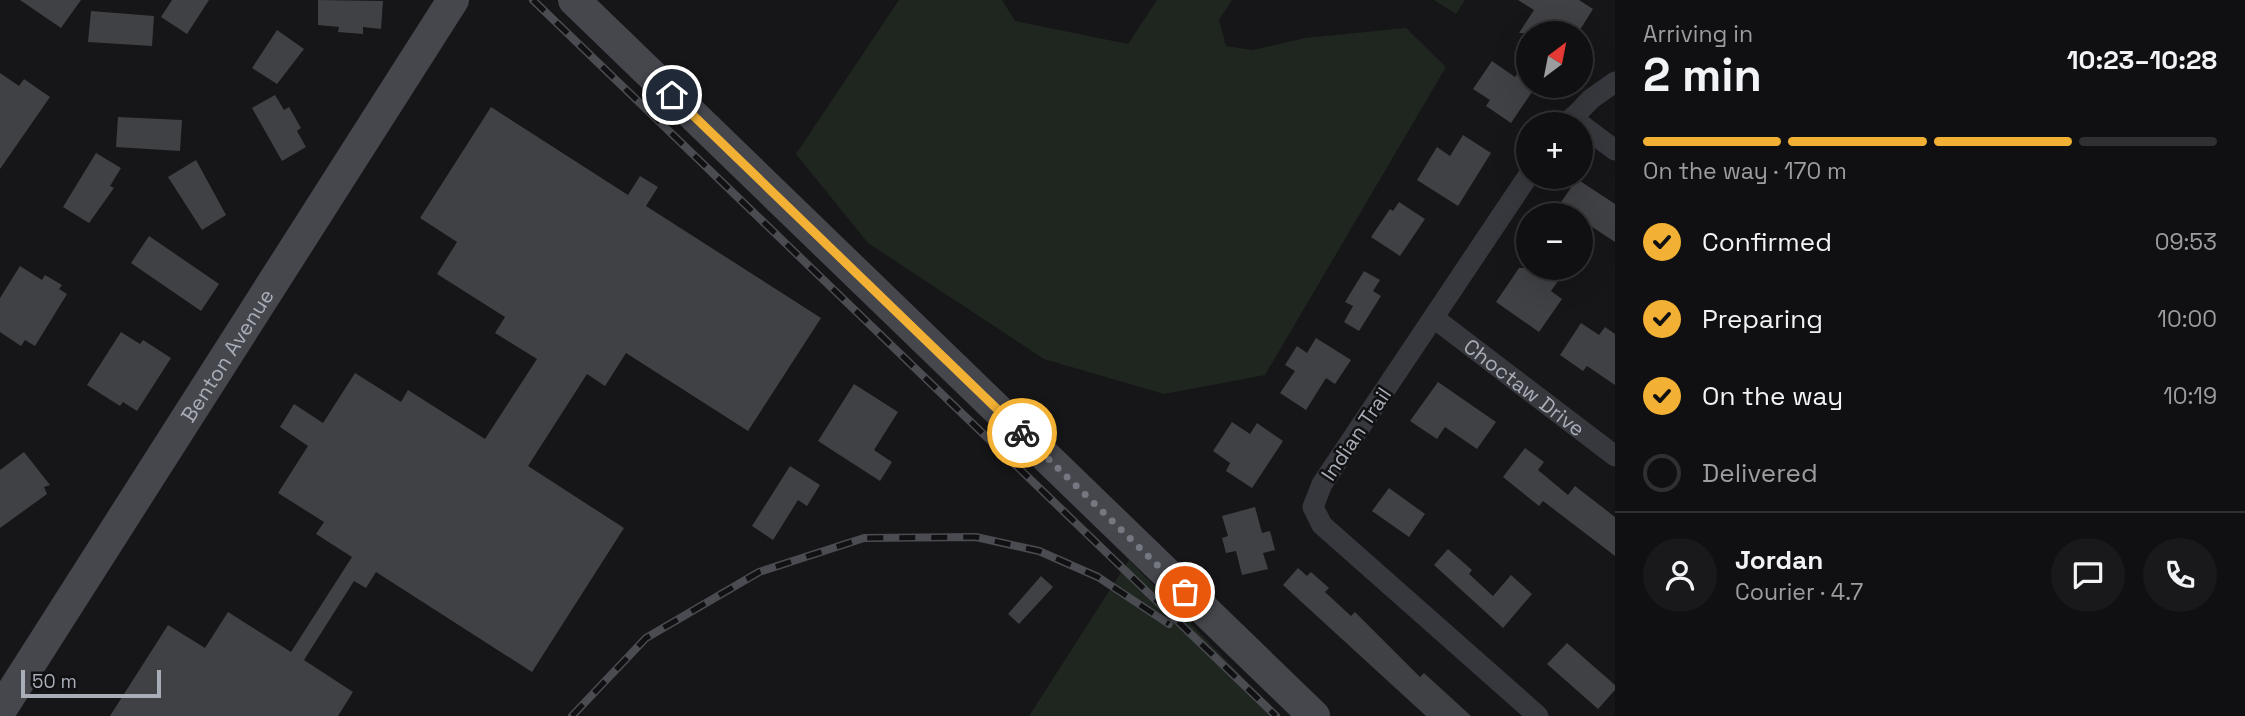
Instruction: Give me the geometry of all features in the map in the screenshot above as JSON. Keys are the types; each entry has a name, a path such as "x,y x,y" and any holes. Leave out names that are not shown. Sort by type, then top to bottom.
{"street":[{"name":"Benton Avenue","path":"0,710 453,0"},
{"path":"574,0 1314,716"},
{"path":"1580,112 1615,82"},
{"path":"1593,136 1615,150"},
{"name":"Indian Trail","path":"1519,189 1322,484 1313,507 1315,517 1538,716"},
{"name":"Choctaw Drive","path":"1434,318 1615,456"}],"shaded area":[{"path":"899,0 1002,0 1015,21 1128,44 1157,0 1232,0 1219,20 1226,46 1253,50 1305,38 1406,28 1446,67 1265,375 1164,394 1044,359 868,243 796,154"},
{"path":"1434,0 1465,0 1456,14"},
{"path":"1129,560 1280,716 1029,716"}],"building":[{"path":"20,0 81,0 61,28"},
{"path":"172,0 209,0 187,34 161,17"},
{"path":"318,0 383,1 381,29 363,27 363,34 338,32 339,27 318,25"},
{"path":"1518,0 1579,0 1593,9 1586,21 1527,21 1534,10"},
{"path":"91,11 154,16 152,46 88,42"},
{"path":"277,30 304,49 277,84 252,68"},
{"path":"1492,61 1515,77 1516,98 1528,98 1511,123 1486,106 1490,100 1473,89"},
{"path":"0,73 19,86 24,79 50,97 0,169"},
{"path":"275,95 284,110 289,107 301,128 297,131 306,147 282,161 252,108"},
{"path":"491,107 628,195 640,176 658,187 646,206 821,318 748,431 626,353 605,386 587,374 528,466 624,528 532,672 376,572 366,588 354,581 304,660 353,692 338,716 110,716 168,625 205,648 228,612 291,652 352,557 316,534 324,522 278,493 308,446 280,427 294,404 323,423 355,373 401,402 408,390 485,439 537,359 495,333 505,317 437,274 457,242 420,218"},
{"path":"118,117 182,120 180,151 116,147"},
{"path":"1463,135 1491,153 1458,206 1417,180 1437,147 1450,156"},
{"path":"96,153 121,168 110,186 114,188 89,223 63,207"},
{"path":"196,160 226,215 202,230 168,177"},
{"path":"1570,189 1592,189 1615,204 1615,242 1593,228 1593,203 1560,203"},
{"path":"1399,202 1425,219 1400,256 1371,237 1390,209 1393,211"},
{"path":"149,236 219,284 201,311 131,263"},
{"path":"20,266 42,280 45,275 62,285 59,289 67,294 35,346 25,340 21,346 0,332 0,298"},
{"path":"1364,271 1380,280 1373,291 1381,296 1359,331 1344,322 1353,306 1345,302"},
{"path":"1516,272 1516,280 1557,280 1551,291 1562,299 1539,332 1496,302"},
{"path":"1581,323 1599,335 1605,327 1615,334 1615,385 1587,366 1583,371 1560,355"},
{"path":"121,332 140,344 143,340 171,358 137,411 123,402 120,406 87,385"},
{"path":"1316,338 1351,360 1335,384 1326,378 1306,410 1280,393 1295,371 1285,365 1297,346 1307,353"},
{"path":"1438,382 1496,422 1477,449 1445,427 1437,439 1410,421"},
{"path":"854,384 898,412 874,450 892,462 880,481 818,441"},
{"path":"1232,422 1250,434 1257,423 1283,441 1252,488 1226,471 1230,463 1213,451"},
{"path":"1525,448 1544,462 1538,470 1568,495 1575,486 1615,517 1615,556 1543,501 1539,506 1503,477"},
{"path":"24,452 50,485 44,487 47,494 0,528 0,470"},
{"path":"790,466 820,485 807,506 798,500 773,540 752,526"},
{"path":"1389,488 1425,514 1409,537 1372,511"},
{"path":"1255,507 1262,533 1270,531 1275,550 1263,553 1268,569 1242,575 1236,551 1226,553 1222,538 1228,536 1222,516"},
{"path":"1448,549 1472,570 1469,574 1493,596 1511,575 1532,594 1503,628 1434,565"},
{"path":"1298,568 1307,576 1311,572 1329,588 1325,592 1351,616 1355,612 1420,677 1424,673 1471,716 1426,716 1283,585"},
{"path":"1041,576 1053,587 1019,624 1008,614"},
{"path":"1567,643 1615,685 1615,690 1598,709 1547,664"}],"railway":[{"path":"533,0 1276,716"},
{"path":"572,716 646,638 759,572 864,538 976,537 1039,551 1098,577 1169,624"}],"way so far":[{"path":"1022,433 1185,592"}],"route":[{"path":"672,95 1022,433"}]}
